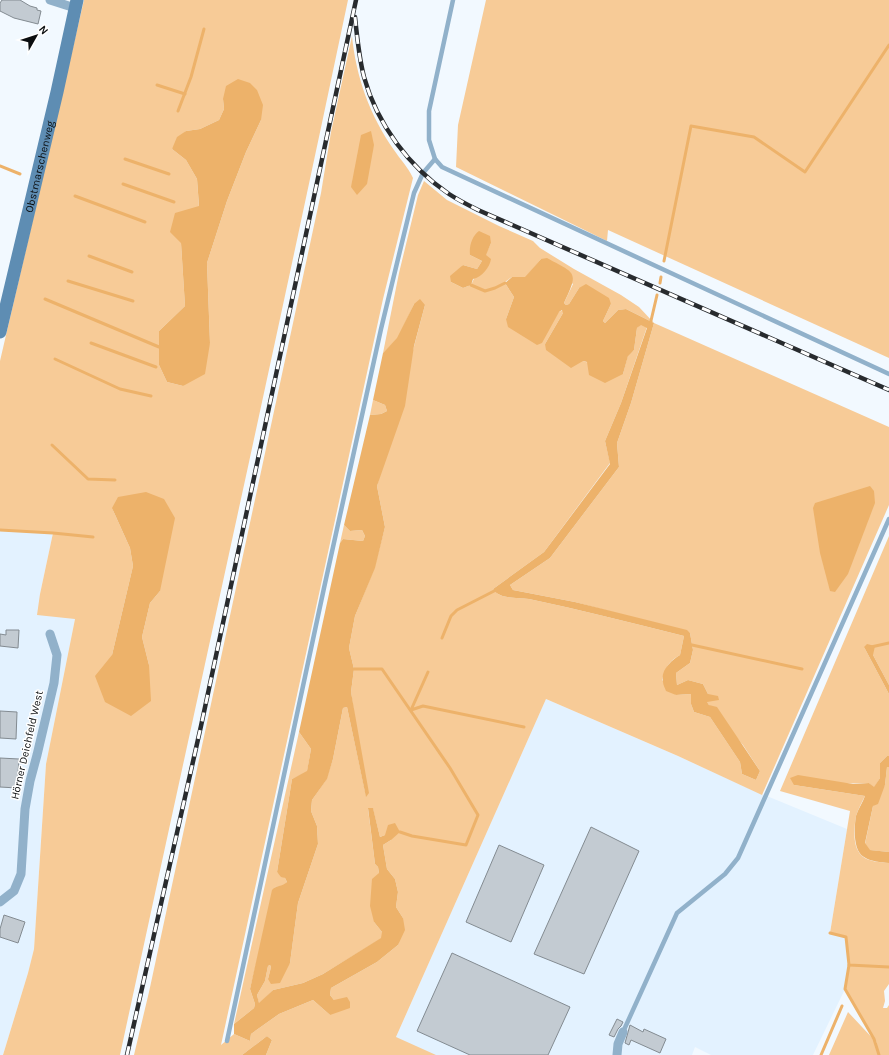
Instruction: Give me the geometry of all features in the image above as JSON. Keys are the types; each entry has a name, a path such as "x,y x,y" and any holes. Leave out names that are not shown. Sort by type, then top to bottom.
{"main road":[{"name":"Obstmarschenweg","path":"0,332 57,92 76,4"}],"street":[{"path":"50,0 76,4"},
{"name":"Hörner Deichfeld West","path":"0,902 14,891 21,874 25,808 30,780 54,683 57,655 50,634"},
{"path":"617,1055 618,1044 623,1032"}],"lane":[{"path":"453,0 429,111 429,140 435,159 442,167 889,374"},
{"path":"227,1041 382,329 414,193 422,173 435,159"},
{"path":"623,1032 677,912 725,874 738,858 889,519"}],"shaded area":[{"path":"84,0 348,0 120,1055 3,1055 34,949 46,764 75,619 37,615 53,533 0,530 0,361","holes":["223,99 261,120 246,152 227,201 207,263 210,343 183,386 167,382 159,365 159,331 185,306 181,243 199,207 197,179 186,160 172,149 186,131 200,129 219,120 224,109","112,508 160,591 150,603 142,637 149,665 112,655 133,566 130,548"]},
{"path":"486,0 889,0 889,358 608,230 607,241 456,167 458,125"},
{"path":"352,36 357,66 371,110 385,137 413,178 383,299 221,1045 234,1034 250,1041 251,1034 279,1014 313,1000 330,1015 334,1000 330,995 331,988 377,962 398,945 403,918 396,907 398,892 395,879 387,869 383,845 391,840 385,835 380,837 373,809 368,809 375,864 378,867 379,873 374,922 382,932 382,938 323,974 303,983 273,990 259,1004 257,995 265,981 268,966 270,965 271,967 268,979 290,963 298,903 318,844 317,826 311,811 312,800 326,780 333,759 343,708 347,707 366,796 351,692 354,669 349,648 355,616 374,569 385,527 377,486 425,305 414,304 398,338 383,353 399,273 418,195 424,181 447,200 533,241 540,248 574,269 621,295 639,307 654,323 889,427 889,505 762,795 678,756 546,699 396,1037 436,1055 266,1055 272,1040 267,1036 242,1055 134,1055 149,992 321,193 331,132","holes":["491,243 471,285 463,288 451,282 463,265 477,269 482,261 470,255","541,259 573,284 564,303 566,305 569,304 579,288 611,304 603,321 605,323 618,310 626,309 654,323 631,403 617,443 619,467 550,558 510,585 513,590 575,602 690,633 693,650 690,663 676,673 677,685 688,680 703,684 708,694 706,701 743,745 760,771 756,780 742,774 740,762 710,717 694,712 691,704 691,694 676,695 662,680 668,665 680,655 684,636 548,603 500,595 493,589 544,552 610,463 605,441 621,403 647,327 641,324 637,328 634,350 628,355 623,374 583,361 545,344 563,313 563,310 559,312 506,319 514,297 505,283 495,288 491,289 512,277 525,278"]},
{"path":"238,79 250,83 257,90 263,105 261,120 246,152 227,201 207,263 210,343 205,374 183,386 167,382 159,365 159,331 185,306 181,243 170,232 175,213 199,206 197,179 186,160 172,149 177,137 186,131 200,129 219,120 224,109 223,99 226,86"},
{"path":"371,131 374,145 367,184 357,195 351,187 361,135"},
{"path":"479,231 490,236 491,243 486,255 491,259 487,268 482,274 473,279 471,285 463,288 451,282 450,276 463,265 477,269 482,261 470,255 470,252 473,238"},
{"path":"547,258 564,267 572,274 572,285 564,303 566,305 569,304 579,288 586,284 609,298 611,304 603,321 605,323 618,310 626,309 654,323 631,403 617,443 619,467 550,558 510,585 513,590 575,602 687,630 690,633 693,650 690,663 676,673 677,685 688,680 703,684 708,694 718,696 719,700 707,702 709,705 717,707 760,771 756,780 742,774 740,762 710,717 694,712 691,704 691,694 676,695 666,691 663,683 663,673 667,666 680,655 684,636 548,603 504,596 496,593 493,589 544,552 610,464 605,441 621,403 647,328 641,325 637,328 634,350 628,356 623,374 605,383 589,375 587,362 583,361 571,368 546,350 545,344 563,313 562,310 559,312 542,343 537,345 508,327 506,319 514,297 505,283 512,277 525,277 541,259"},
{"path":"420,299 425,305 414,346 405,406 377,486 385,527 375,568 355,616 349,648 354,669 351,692 369,793 366,797 347,707 343,708 333,759 327,779 312,800 311,811 317,826 318,844 298,903 290,963 280,983 271,984 268,979 271,967 270,965 268,966 265,981 257,995 259,1003 273,990 303,983 323,974 381,938 382,932 374,922 370,906 372,879 379,873 378,867 375,864 368,808 373,808 380,837 385,835 388,825 395,823 400,832 383,845 387,869 395,879 398,892 396,907 403,918 405,930 398,945 377,962 331,988 330,995 334,1000 347,997 350,1002 350,1008 330,1015 313,1000 279,1014 251,1034 250,1041 234,1034 234,1024 254,1008 255,1004 250,989 272,890 275,887 283,885 287,882 285,878 281,877 277,872 292,779 307,771 311,749 299,732 340,543 343,539 363,541 365,536 362,530 350,531 344,525 370,415 381,414 387,411 385,405 373,400 383,353 397,338 414,304"},
{"path":"373,400 385,405 387,411 381,414 370,415"},
{"path":"870,486 874,491 875,503 848,574 835,592 830,591 820,553 813,508 815,503"},
{"path":"146,492 164,499 175,518 160,591 150,603 142,637 149,665 151,701 131,716 105,702 95,676 112,655 133,566 130,548 112,508 118,497"},
{"path":"344,525 350,531 362,530 365,536 363,541 343,539 340,543"},
{"path":"0,530 53,533 40,594 75,619 46,764 34,949 3,1055 0,1055"},
{"path":"889,536 889,685 873,655 864,647 889,694 889,756 887,756 880,763 880,778 874,788 869,783 794,785 865,796 856,816 854,832 855,843 862,856 875,861 889,863 889,984 884,991 885,1001 883,1008 887,1008 889,1005 889,1055 829,1055 848,1012 877,1043 845,989 849,965 846,938 830,933 850,811 780,791"},
{"path":"867,644 875,646 873,655 889,685 889,694 864,647"},
{"path":"546,699 752,790 847,829 830,933 846,937 849,965 845,989 813,1055 711,1055 695,1047 692,1055 388,1055"},
{"path":"299,732 311,749 307,772 292,779 277,872 285,878 287,882 284,886 275,887 250,989 255,1004 254,1008 234,1024"},
{"path":"887,756 889,756 889,767 887,767 885,785 878,804 873,806 865,843 870,850 889,852 889,863 876,862 867,859 860,854 856,845 855,821 865,796 794,785 790,778 798,775 853,784 869,783 874,787 880,778 880,763"},
{"path":"887,767 889,767 889,852 869,850 865,844 873,806 885,785"},
{"path":"267,1036 272,1040 266,1055 242,1055"}],"building":[{"path":"2,0 20,0 37,8 37,10 41,11 38,24 14,18 0,11 0,3"},
{"path":"6,630 19,630 18,648 0,646 0,634 6,635"},
{"path":"0,711 17,712 16,739 0,738"},
{"path":"0,758 19,759 17,788 0,787"},
{"path":"591,827 639,851 584,974 534,954"},
{"path":"499,845 544,865 511,942 466,922"},
{"path":"4,915 25,922 18,943 0,937 0,929"},
{"path":"452,953 570,1007 548,1055 470,1055 417,1031"},
{"path":"617,1019 623,1022 614,1037 609,1035"},
{"path":"630,1025 643,1032 644,1029 666,1039 660,1053 631,1040 629,1045 625,1043"}],"waterway":[{"path":"178,111 191,77 204,29"},
{"path":"664,261 691,126 754,137 805,172 889,45"},
{"path":"157,85 185,94"},
{"path":"125,159 169,174"},
{"path":"0,166 20,174"},
{"path":"123,184 174,202"},
{"path":"75,196 145,222"},
{"path":"89,256 132,272"},
{"path":"660,283 661,277"},
{"path":"68,281 133,301"},
{"path":"471,285 485,291 505,283"},
{"path":"650,325 657,295"},
{"path":"45,299 159,347"},
{"path":"91,343 156,367"},
{"path":"55,359 120,389 151,396"},
{"path":"52,445 88,479 115,480"},
{"path":"0,530 93,537"},
{"path":"442,638 451,616 457,610 498,589"},
{"path":"871,647 889,643"},
{"path":"692,645 802,669"},
{"path":"354,669 382,669 450,768 478,815 466,845 412,836 400,832"},
{"path":"428,672 411,710 423,706 524,727"},
{"path":"830,933 846,937 849,965 889,967"},
{"path":"849,965 845,989 874,1039 879,1055"},
{"path":"821,1055 842,1006"}],"railway":[{"path":"127,1055 201,726 356,0"},
{"path":"355,17 362,70 377,111 386,128 408,158 434,183 449,194 478,210 889,390"}]}
